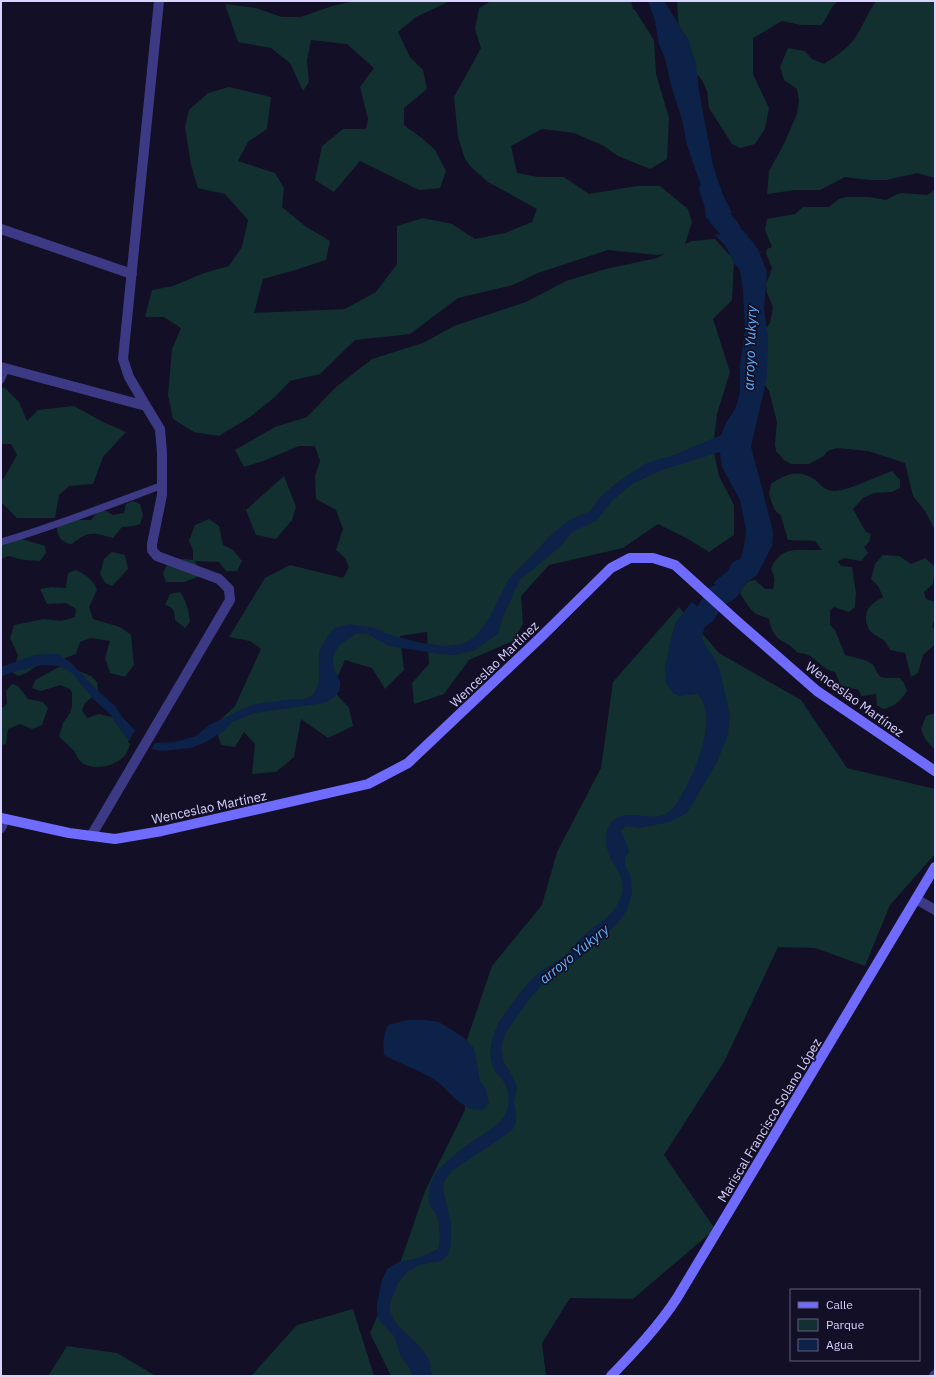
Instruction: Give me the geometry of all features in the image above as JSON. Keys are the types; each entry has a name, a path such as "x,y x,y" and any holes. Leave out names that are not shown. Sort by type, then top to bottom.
{"main road":[{"name":"Wenceslao Martínez","path":"2,822 115,839 162,831 368,784 408,763 540,638 611,568 630,558 653,558 675,565 816,691 935,771"},
{"name":"Mariscal Francisco Solano López","path":"611,1376 649,1337 677,1298 935,867"}],"street":[{"path":"91,836 230,600 229,589 219,580 162,559 152,550 162,495 162,453 160,429 129,377 123,359 159,1"},
{"path":"1,229 132,274"},
{"path":"3,368 146,406"},
{"path":"916,899 935,910"}],"lane":[{"path":"1,380 3,368"},
{"path":"1,542 90,513 162,485"}],"green space":[{"path":"354,1 450,1 416,17 398,32 410,57 423,70 427,89 404,108 404,125 435,150 446,171 440,188 419,190 360,161 334,192 315,180 322,146 343,129 366,129 368,119 360,87 374,68 347,44 311,40 307,61 309,82 303,91 290,63 271,48 238,42 225,4 256,8 282,17 301,17 332,6"},
{"path":"491,1 631,1 633,9 654,40 656,74 669,118 667,159 650,169 618,156 604,146 574,133 542,129 511,146 517,173 538,177 564,177 589,194 637,186 660,186 688,209 692,222 685,244 692,241 715,239 734,260 732,300 713,319 730,372 717,414 713,448 719,476 734,505 734,535 709,552 688,539 658,524 623,548 549,565 521,596 523,624 513,641 469,660 444,694 414,704 412,683 429,664 427,632 400,636 404,670 385,689 372,668 345,660 332,689 349,708 353,726 328,738 301,719 294,757 276,772 252,774 255,744 244,732 235,747 221,745 215,725 235,706 261,649 250,641 229,637 265,578 290,565 343,578 349,567 345,558 336,550 343,529 336,510 316,499 315,476 320,461 315,446 299,446 244,467 235,450 275,427 307,417 336,387 372,359 423,343 454,326 526,302 566,281 606,269 657,258 665,254 657,255 608,250 538,273 513,285 458,298 410,334 355,340 320,374 290,381 275,397 250,417 219,436 194,432 173,419 168,395 172,349 181,328 164,317 145,317 152,290 173,286 204,273 229,266 242,247 248,220 225,194 198,188 191,165 185,127 189,110 208,93 229,87 271,97 267,129 248,142 238,161 275,173 284,188 282,207 305,226 330,241 326,260 263,279 254,313 345,309 376,292 397,264 397,226 423,218 452,224 475,239 505,233 532,222 537,209 488,182 471,167 465,159 458,137 454,97 481,48 475,29 479,8"},
{"path":"677,1 838,1 833,6 822,25 801,25 782,21 753,38 753,74 769,108 765,129 755,144 740,148 732,144 709,108 707,91 702,80 685,61 679,32"},
{"path":"876,1 935,1 935,178 917,173 887,180 869,180 845,177 820,190 795,190 767,194 769,171 784,144 797,114 799,101 797,89 784,80 780,67 788,48 805,51 812,59 824,64 854,40"},
{"path":"935,190 935,530 925,511 913,496 905,463 868,451 837,448 828,451 822,457 809,464 791,464 784,460 776,451 775,444 777,422 769,391 761,379 762,334 770,323 773,307 767,293 766,283 772,268 766,253 767,249 772,247 765,230 767,219 795,214 803,207 829,207 839,199 846,197 869,197 886,200 897,194 927,195"},
{"path":"4,387 19,402 27,421 38,410 74,406 105,423 126,432 103,457 93,484 69,486 59,495 55,518 17,518 1,502 1,480 4,478 17,455 11,444 1,444 1,388"},
{"path":"892,471 900,480 900,488 892,492 874,493 863,498 853,509 866,532 871,534 869,542 864,547 868,553 861,561 845,558 838,561 841,566 852,567 856,593 855,607 849,612 834,607 830,611 830,625 835,630 845,655 869,662 881,677 900,678 904,683 907,691 902,698 897,703 884,709 877,706 876,694 861,696 859,690 840,684 835,672 825,668 813,658 798,653 788,644 780,640 771,628 769,619 754,613 740,593 746,584 755,580 765,589 773,589 774,579 771,569 775,561 786,552 792,550 822,550 815,541 788,540 781,516 774,509 769,494 771,484 787,475 802,474 814,479 827,490 839,491"},
{"path":"284,476 296,507 292,520 276,539 256,535 246,510"},
{"path":"133,501 140,504 143,515 140,524 122,527 113,538 91,534 83,536 72,544 63,541 59,537 57,527 74,520 91,520 99,510 106,511 113,515 124,513 126,504"},
{"path":"209,519 219,526 223,545 233,550 242,561 237,571 226,571 219,562 194,561 199,567 198,577 184,582 166,582 163,573 169,560 193,560 193,550 189,541 195,525"},
{"path":"19,538 45,546 46,553 40,561 24,560 8,556 1,559 1,545"},
{"path":"112,552 125,555 128,569 112,586 105,583 100,574 104,559"},
{"path":"883,555 899,556 911,564 925,558 935,567 933,584 924,592 926,599 935,602 935,619 932,626 935,631 934,645 923,655 918,673 911,677 905,653 890,650 884,641 870,631 866,622 868,609 883,597 878,586 871,579 875,564"},
{"path":"76,570 89,578 97,590 89,607 93,619 120,627 131,635 134,665 125,677 110,673 105,658 110,641 91,638 80,642 76,654 37,666 18,676 13,673 18,655 10,638 14,625 44,619 61,621 75,617 76,609 66,603 47,604 40,589 51,587 66,588 68,573"},
{"path":"180,592 186,602 190,618 190,622 185,628 175,620 172,609 165,605 170,594"},
{"path":"679,607 719,653 801,700 847,768 935,789 935,854 890,905 865,966 815,948 778,947 725,1060 664,1155 715,1229 633,1299 570,1298 542,1343 546,1376 391,1376 370,1333 398,1269 425,1191 465,1110 465,1045 492,966 542,905 557,852 601,768 613,682"},
{"path":"59,667 70,667 91,676 97,682 98,692 85,703 82,710 87,718 99,714 116,718 131,743 126,754 117,762 98,767 86,765 78,759 73,750 59,736 63,723 70,713 72,706 72,693 70,689 60,685 41,691 32,688 35,680"},
{"path":"12,684 18,686 28,699 43,702 48,708 42,725 32,729 20,724 8,729 6,744 1,745 1,707 4,707 7,703 6,691"},
{"path":"935,713 935,750 925,739 921,729 926,716"},
{"path":"353,1309 374,1376 251,1376 297,1325"},
{"path":"67,1346 117,1353 156,1376 48,1376"}],"water":[{"path":"648,1 664,1 688,39 696,64 699,91 713,165 721,191 732,213 706,219 703,192 687,145 682,120 671,85 665,58 659,45 655,21"},
{"path":"743,230 758,249 767,272 764,309 768,336 767,377 751,447 773,532 772,546 757,575 729,596 713,583 740,561 746,530 740,500 722,467 720,452 662,470 632,484 612,501 597,520 572,532 562,545 521,579 502,620 498,634 473,651 454,655 440,654 389,646 368,634 357,633 337,649 333,657 333,665 340,682 340,690 331,700 324,703 255,713 232,722 224,731 206,742 191,748 162,751 151,749 155,743 175,742 196,736 209,725 251,705 285,700 305,699 314,694 319,682 319,652 327,637 335,628 349,624 374,628 393,636 422,643 444,646 462,644 475,637 489,618 508,580 551,535 568,521 590,511 602,495 622,479 649,462 672,456 721,435 726,423 736,407 740,392 740,365 745,330 743,290 740,271 726,246 715,235"},
{"path":"693,600 710,615 705,624 702,639 715,659 720,671 730,715 728,735 717,762 687,813 670,822 639,828 627,826 620,830 628,845 629,852 625,857 625,866 631,877 632,892 627,910 618,923 579,959 546,980 527,1002 505,1034 501,1048 504,1063 512,1075 517,1087 514,1103 516,1122 513,1129 453,1170 445,1180 443,1189 451,1223 451,1245 448,1255 441,1261 419,1265 408,1271 398,1283 389,1306 391,1314 397,1325 415,1341 429,1359 432,1376 413,1376 409,1367 401,1357 394,1336 380,1321 377,1313 377,1304 382,1280 387,1269 398,1262 419,1258 438,1249 440,1232 436,1214 430,1205 429,1197 430,1185 433,1177 442,1166 457,1153 493,1128 503,1118 506,1112 508,1106 508,1091 506,1085 495,1071 492,1064 490,1050 493,1036 499,1022 522,990 534,977 567,954 588,931 605,919 616,907 623,888 622,880 608,851 606,837 609,826 615,819 621,816 654,816 669,812 678,802 690,779 704,742 706,716 703,704 698,694 679,696 673,693 666,683 665,667 676,622"},
{"path":"58,654 70,662 115,706 123,718 139,734 132,744 110,714 93,699 73,674 64,668 42,665 1,676 1,667 35,655"},
{"path":"407,1020 439,1022 463,1037 474,1048 480,1081 486,1090 489,1103 483,1110 475,1110 468,1107 461,1103 432,1078 384,1055 384,1039 388,1025"}],"pier":[{"path":"694,598 711,614 710,618 690,600"},
{"path":"136,729 141,735 132,746 128,742"}],"waterway":[{"name":"arroyo Yukyry","path":"710,189 719,217 729,228 743,258"},
{"name":"arroyo Yukyry","path":"688,633 697,620 706,613 716,596 729,590 740,570"}]}
